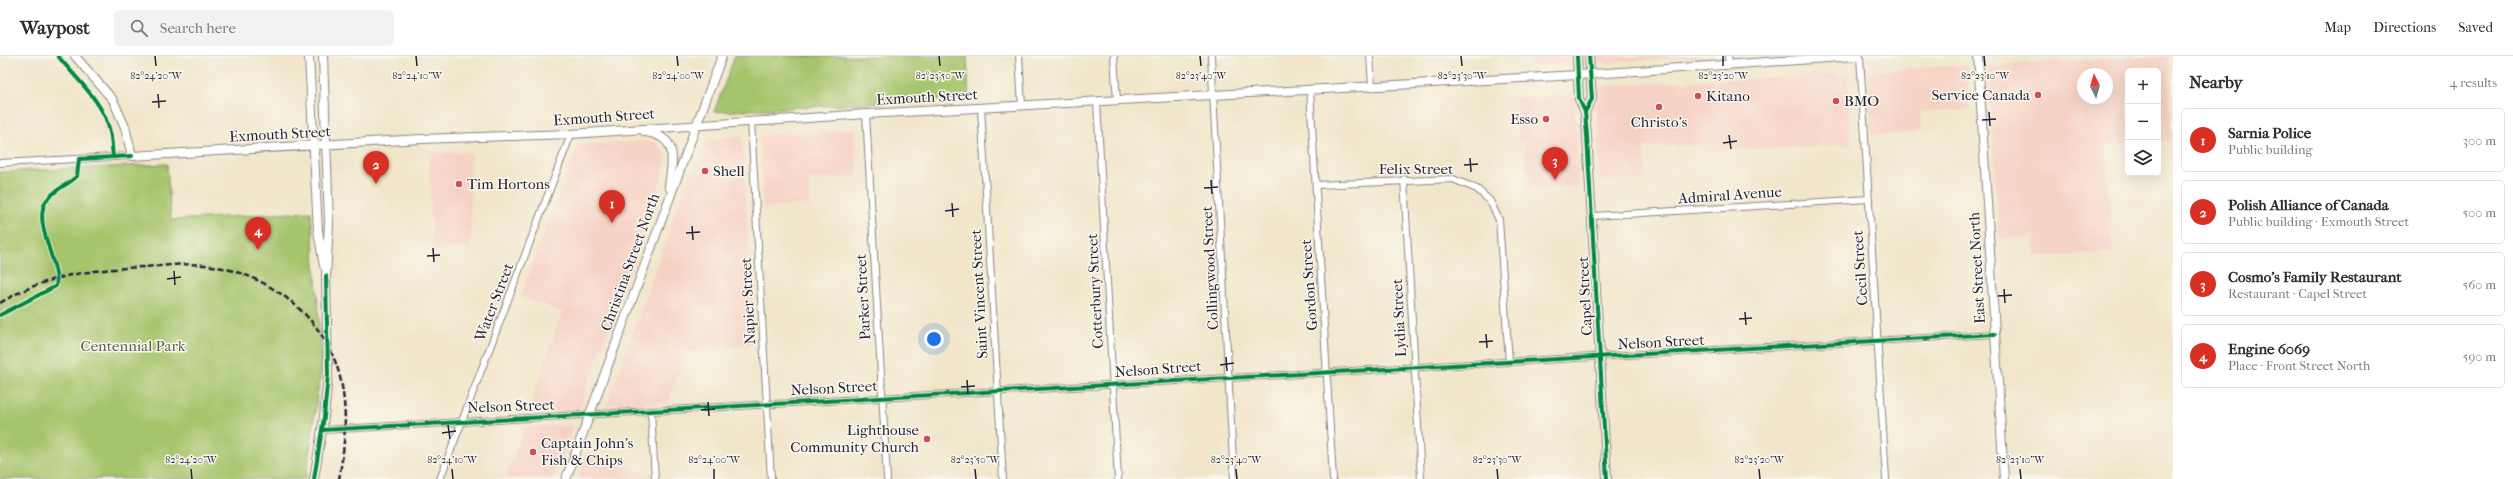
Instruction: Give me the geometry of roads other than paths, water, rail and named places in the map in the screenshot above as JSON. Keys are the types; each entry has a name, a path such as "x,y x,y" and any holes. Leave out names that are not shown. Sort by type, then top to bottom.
{"main road":[{"path":"75,56 113,100 125,128 132,156"},
{"path":"309,56 319,243 326,276"},
{"path":"314,479 322,430 328,374 326,276 329,234 328,145 323,56"},
{"name":"Christina Street North","path":"566,479 722,56"},
{"name":"Capel Street","path":"1577,56 1579,99 1585,112 1601,357 1607,479"},
{"name":"Capel Street","path":"1585,112 1592,99 1589,56"},
{"name":"Exmouth Street","path":"132,156 314,145 570,134 866,114 1728,66 1856,56"},
{"name":"East Street North","path":"1978,56 2004,479"},
{"path":"628,130 654,134 669,143 672,154 668,200"}],"street":[{"path":"1019,56 1022,106"},
{"path":"1114,56 1117,101"},
{"name":"Collingwood Street","path":"1211,56 1234,479"},
{"path":"1370,56 1372,86"},
{"path":"1728,56 1728,66"},
{"name":"Cecil Street","path":"1860,56 1886,479"},
{"name":"Gordon Street","path":"1310,90 1333,479"},
{"name":"Cotterbury Street","path":"1097,102 1118,479"},
{"name":"Saint Vincent Street","path":"981,108 1003,479"},
{"name":"Parker Street","path":"866,114 887,479"},
{"name":"Napier Street","path":"751,121 771,479"},
{"name":"Water Street","path":"440,479 570,134"},
{"name":"Exmouth Street","path":"0,163 132,156"},
{"name":"Felix Street","path":"1316,185 1453,179 1477,189 1490,200 1499,220 1509,362"},
{"name":"Lydia Street","path":"1404,180 1421,479"},
{"name":"Admiral Avenue","path":"1592,216 1869,199"},
{"name":"Nelson Street","path":"322,430 463,420 651,411 1229,377 1878,342 1995,334"},
{"path":"651,411 655,479"}],"railway":[{"path":"0,303 34,286 51,280 86,272 123,268 195,264 234,271 254,279 274,290 309,318 322,336 333,356 340,377 345,415 343,454 339,479"}],"place":[{"name":"Service Canada","path":"2038,95"},
{"name":"Kitano","path":"1698,96"},
{"name":"BMO","path":"1836,101"},
{"name":"Christo's","path":"1659,107"},
{"name":"Esso","path":"1546,119"},
{"name":"Shell","path":"705,171"},
{"name":"Cosmo's Family Restaurant","path":"1555,180"},
{"name":"Polish Alliance of Canada","path":"376,184"},
{"name":"Tim Hortons","path":"459,184"},
{"name":"Sarnia Police","path":"612,223"},
{"name":"Engine 6069","path":"258,250"},
{"name":"Lighthouse Community Church","path":"927,439"},
{"name":"Captain John's Fish & Chips","path":"533,452"}],"park label":[{"name":"Centennial Park","path":"133,346"}]}
